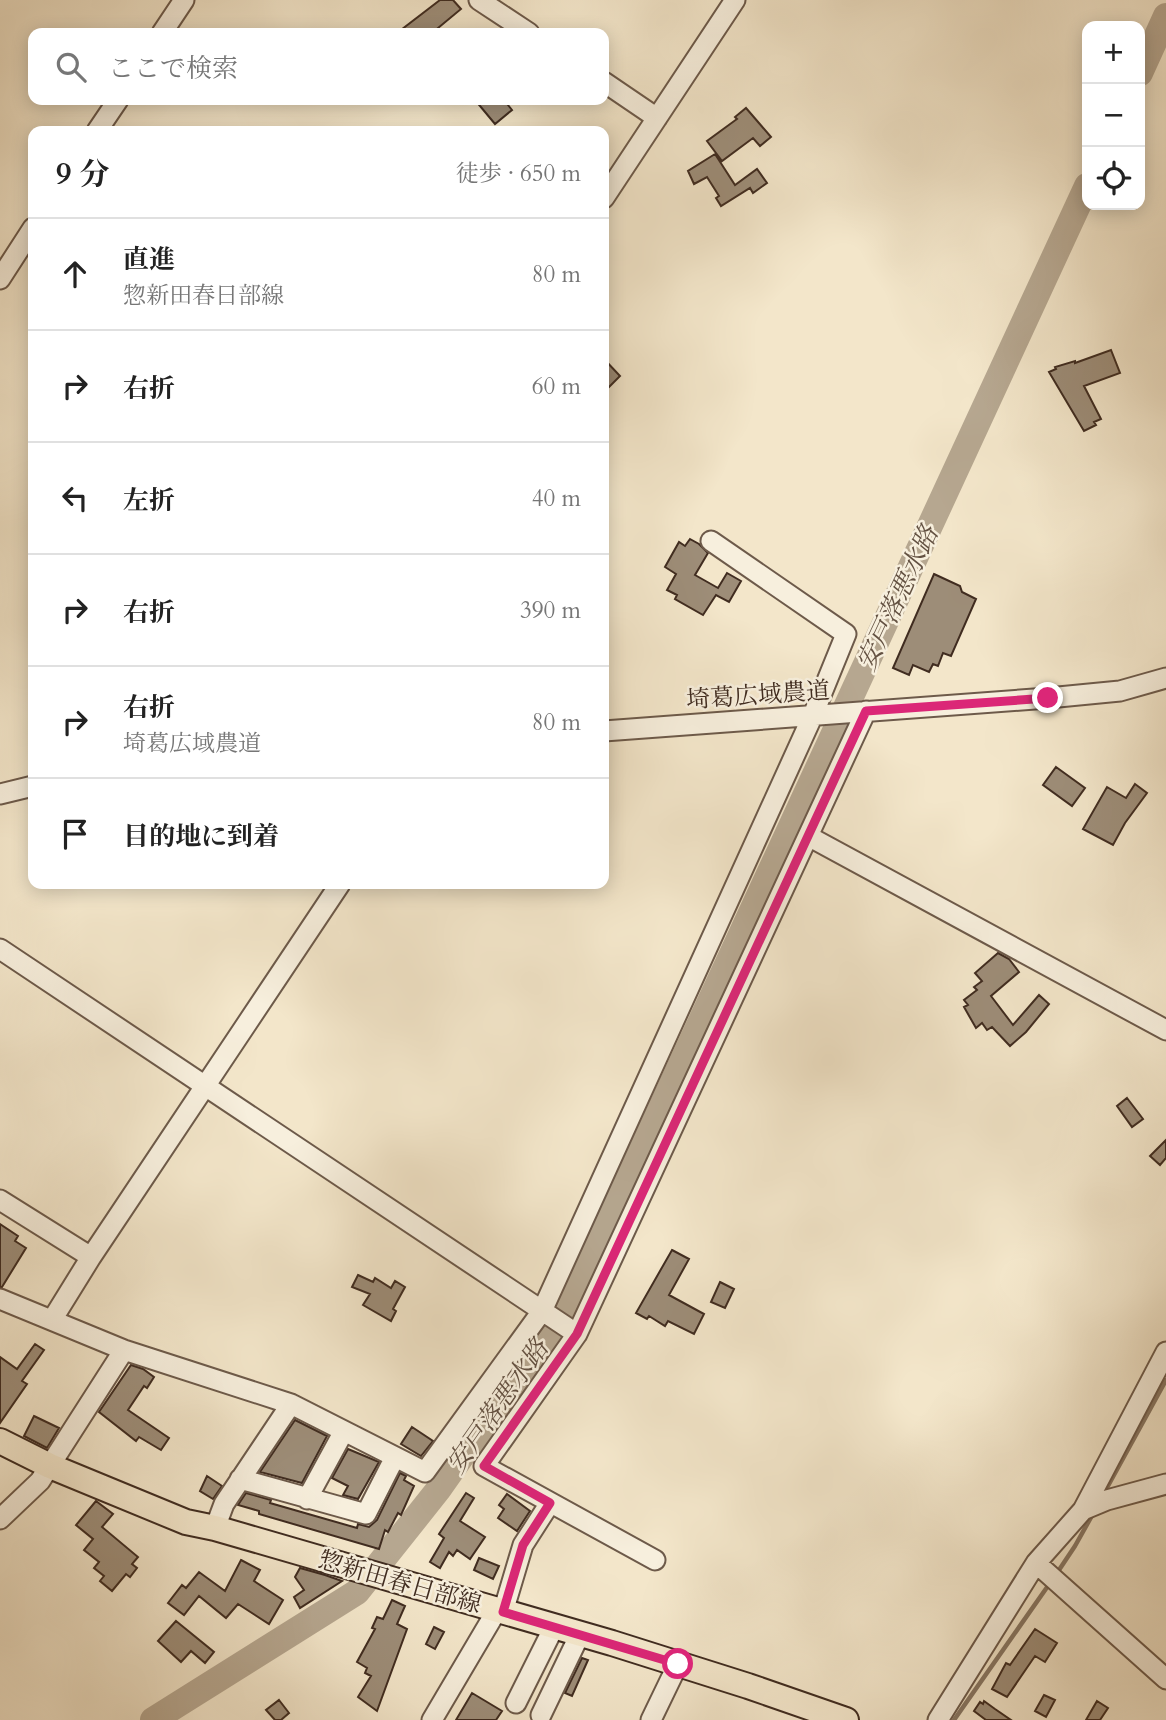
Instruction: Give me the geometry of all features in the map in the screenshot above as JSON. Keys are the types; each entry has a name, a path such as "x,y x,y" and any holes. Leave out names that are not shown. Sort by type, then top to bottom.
{"main road":[{"name":"惣新田春日部線","path":"0,1441 50,1466 186,1522 215,1528 554,1626 846,1720"}],"street":[{"path":"165,28 184,0"},
{"path":"479,0 521,28"},
{"path":"609,190 735,0"},
{"path":"609,85 657,118"},
{"path":"100,126 115,105"},
{"path":"0,279 28,236"},
{"path":"0,1299 124,1350 291,1404 425,1472 542,1311 817,715 846,634 711,541"},
{"name":"埼葛広域農道","path":"609,732 1120,691 1166,678"},
{"path":"655,1560 484,1466 577,1334 808,836 862,711"},
{"path":"0,794 28,787"},
{"path":"808,836 1166,1030"},
{"path":"52,1320 91,1257 337,889"},
{"path":"0,949 577,1334"},
{"path":"0,1200 91,1257"},
{"path":"0,1519 40,1481 124,1350"},
{"path":"938,1720 1036,1563 1083,1510 1166,1352"},
{"path":"215,1528 224,1504 291,1404"},
{"path":"307,1499 344,1431"},
{"path":"240,1479 366,1514 395,1457"},
{"path":"1083,1510 1107,1500 1166,1484"},
{"path":"432,1720 500,1611 523,1545 550,1503"},
{"path":"1036,1563 1166,1679"},
{"path":"516,1703 554,1626"},
{"path":"541,1715 580,1634"},
{"path":"652,1720 678,1664"}],"building":[{"path":"440,0 453,0 461,9 438,28 404,28"},
{"path":"479,105 508,105 512,110 495,124"},
{"path":"746,108 771,137 760,146 753,138 722,161 707,141 737,119 735,117"},
{"path":"715,154 735,185 757,169 767,183 753,193 750,188 721,206 716,198 719,196 707,177 694,184 688,171"},
{"path":"1111,350 1120,373 1084,386 1101,419 1084,431 1049,372 1056,369 1055,367"},
{"path":"609,364 620,376 609,387"},
{"path":"690,539 708,553 695,575 718,588 727,573 741,581 729,602 716,595 703,615 675,599 677,595 667,590 676,574 665,567 679,542 685,546"},
{"path":"934,574 960,586 962,592 976,599 951,656 943,653 938,666 933,664 929,672 913,665 909,675 893,668"},
{"path":"1056,767 1085,788 1072,806 1043,785"},
{"path":"1135,784 1147,793 1113,845 1083,829 1107,787 1126,798"},
{"path":"998,953 1009,959 1019,972 991,996 1013,1025 1039,995 1049,1004 1026,1032 1010,1046 992,1027 987,1030 982,1023 976,1028 964,1007 968,1005 964,1000 977,990 974,987 982,981 975,973"},
{"path":"1127,1098 1143,1119 1132,1127 1117,1106"},
{"path":"1166,1140 1166,1158 1160,1165 1150,1156"},
{"path":"0,1224 18,1236 15,1241 26,1248 2,1287 0,1287"},
{"path":"672,1250 689,1259 669,1295 704,1314 694,1334 668,1321 665,1326 649,1316 647,1319 636,1313"},
{"path":"358,1275 373,1282 375,1278 391,1288 395,1281 405,1287 393,1309 396,1311 391,1321 363,1305 370,1294 352,1287"},
{"path":"720,1282 734,1289 725,1308 711,1302"},
{"path":"35,1344 44,1350 22,1381 27,1384 0,1423 0,1357 17,1369"},
{"path":"131,1365 154,1377 147,1388 144,1386 128,1410 169,1438 161,1450 139,1437 136,1441 99,1412"},
{"path":"34,1416 59,1428 47,1448 24,1436"},
{"path":"295,1420 327,1436 302,1483 260,1472"},
{"path":"412,1427 433,1441 421,1456 401,1444"},
{"path":"348,1449 379,1462 358,1499 343,1495 348,1486 332,1478"},
{"path":"400,1473 406,1476 404,1480 414,1486 401,1515 398,1513 388,1532 385,1530 379,1549 259,1514 259,1511 238,1505 246,1493 271,1500 270,1503 357,1528 358,1524 369,1527 377,1520"},
{"path":"207,1476 222,1486 213,1499 200,1491"},
{"path":"466,1493 474,1498 460,1521 485,1537 470,1559 457,1550 453,1556 449,1552 440,1568 430,1562 444,1538 439,1534"},
{"path":"507,1494 530,1511 517,1531 498,1518 504,1509 499,1505"},
{"path":"96,1501 113,1514 102,1527 138,1557 132,1564 137,1568 130,1577 126,1574 112,1591 100,1581 104,1576 94,1568 99,1562 84,1550 93,1539 76,1525"},
{"path":"479,1558 499,1566 493,1579 474,1570"},
{"path":"241,1560 260,1570 254,1581 283,1600 269,1624 238,1604 226,1618 199,1596 184,1615 168,1603 182,1585 186,1588 199,1572 225,1591"},
{"path":"300,1568 342,1581 300,1608 294,1597 304,1590 295,1577"},
{"path":"392,1600 405,1606 397,1624 407,1629 377,1711 358,1697 371,1676 365,1673 367,1668 357,1662 375,1629 372,1628 377,1617 383,1619"},
{"path":"176,1621 214,1652 205,1663 191,1651 181,1662 158,1641"},
{"path":"434,1627 444,1632 435,1649 426,1644"},
{"path":"1035,1629 1057,1643 1045,1662 1035,1656 1007,1697 992,1689 1006,1663 1010,1665"},
{"path":"582,1658 588,1660 572,1696 565,1693"},
{"path":"472,1693 502,1711 496,1720 456,1720"},
{"path":"1044,1695 1055,1700 1046,1717 1035,1711"},
{"path":"279,1700 289,1713 281,1720 275,1720 266,1710"},
{"path":"984,1701 1011,1720 986,1720 974,1711 980,1702 983,1704"},
{"path":"1097,1701 1108,1708 1100,1720 1086,1720"}],"waterway":[{"name":"安戸落悪水路","path":"1145,62 1166,16"},
{"name":"安戸落悪水路","path":"153,1720 357,1592 438,1490 573,1298 1082,197"},
{"path":"1103,1495 1166,1380"},
{"path":"1057,1573 1094,1512"},
{"path":"954,1720 1050,1583"}],"route":[{"path":"678,1664 503,1612 523,1545 550,1503 484,1466 577,1334 866,711 1048,698"}]}
